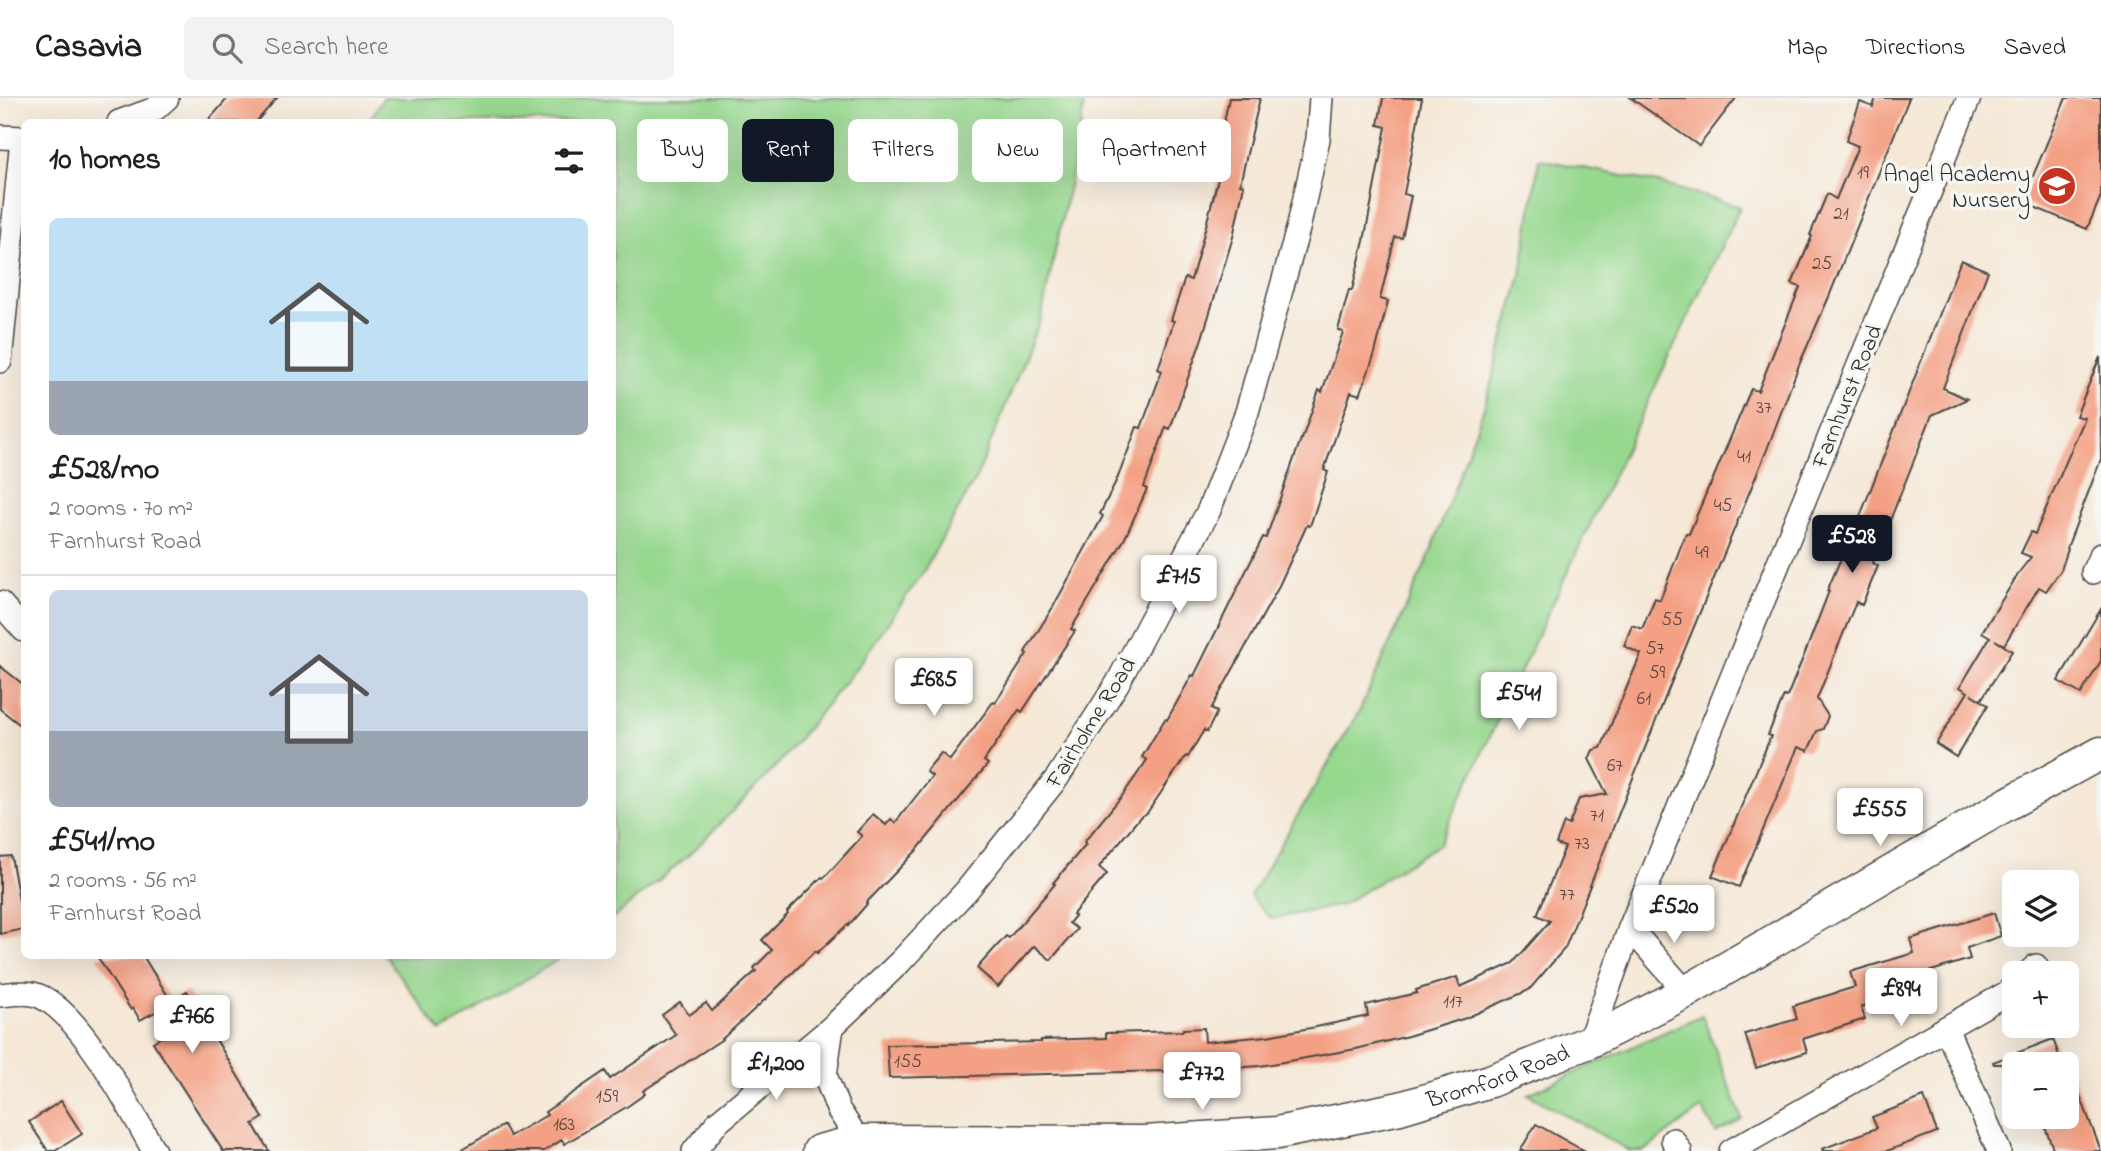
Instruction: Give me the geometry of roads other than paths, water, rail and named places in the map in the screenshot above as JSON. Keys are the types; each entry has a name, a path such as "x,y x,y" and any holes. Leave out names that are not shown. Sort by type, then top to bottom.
{"street":[{"path":"128,119 155,109 167,98"},
{"name":"Fairholme Road","path":"694,1151 718,1122 832,1027 900,962 967,890 1057,778 1117,684 1209,510 1247,412 1298,229 1318,139 1321,98"},
{"name":"Farnhurst Road","path":"1589,1042 1630,928 1969,98"},
{"path":"0,361 15,138"},
{"path":"0,603 21,627"},
{"name":"Bromford Road","path":"819,1151 859,1141 1145,1146 1277,1133 1400,1108 1490,1081 1589,1042 1686,992 2008,803 2101,753"},
{"path":"1630,928 1686,992"},
{"path":"0,995 33,994 55,1005 76,1027 117,1087 154,1151"},
{"path":"1731,1151 2002,996"},
{"path":"832,1027 825,1074 838,1110 859,1141"},
{"path":"1946,1028 1999,1151"}],"place":[{"name":"Angel Academy Nursery","path":"2057,186"}]}
